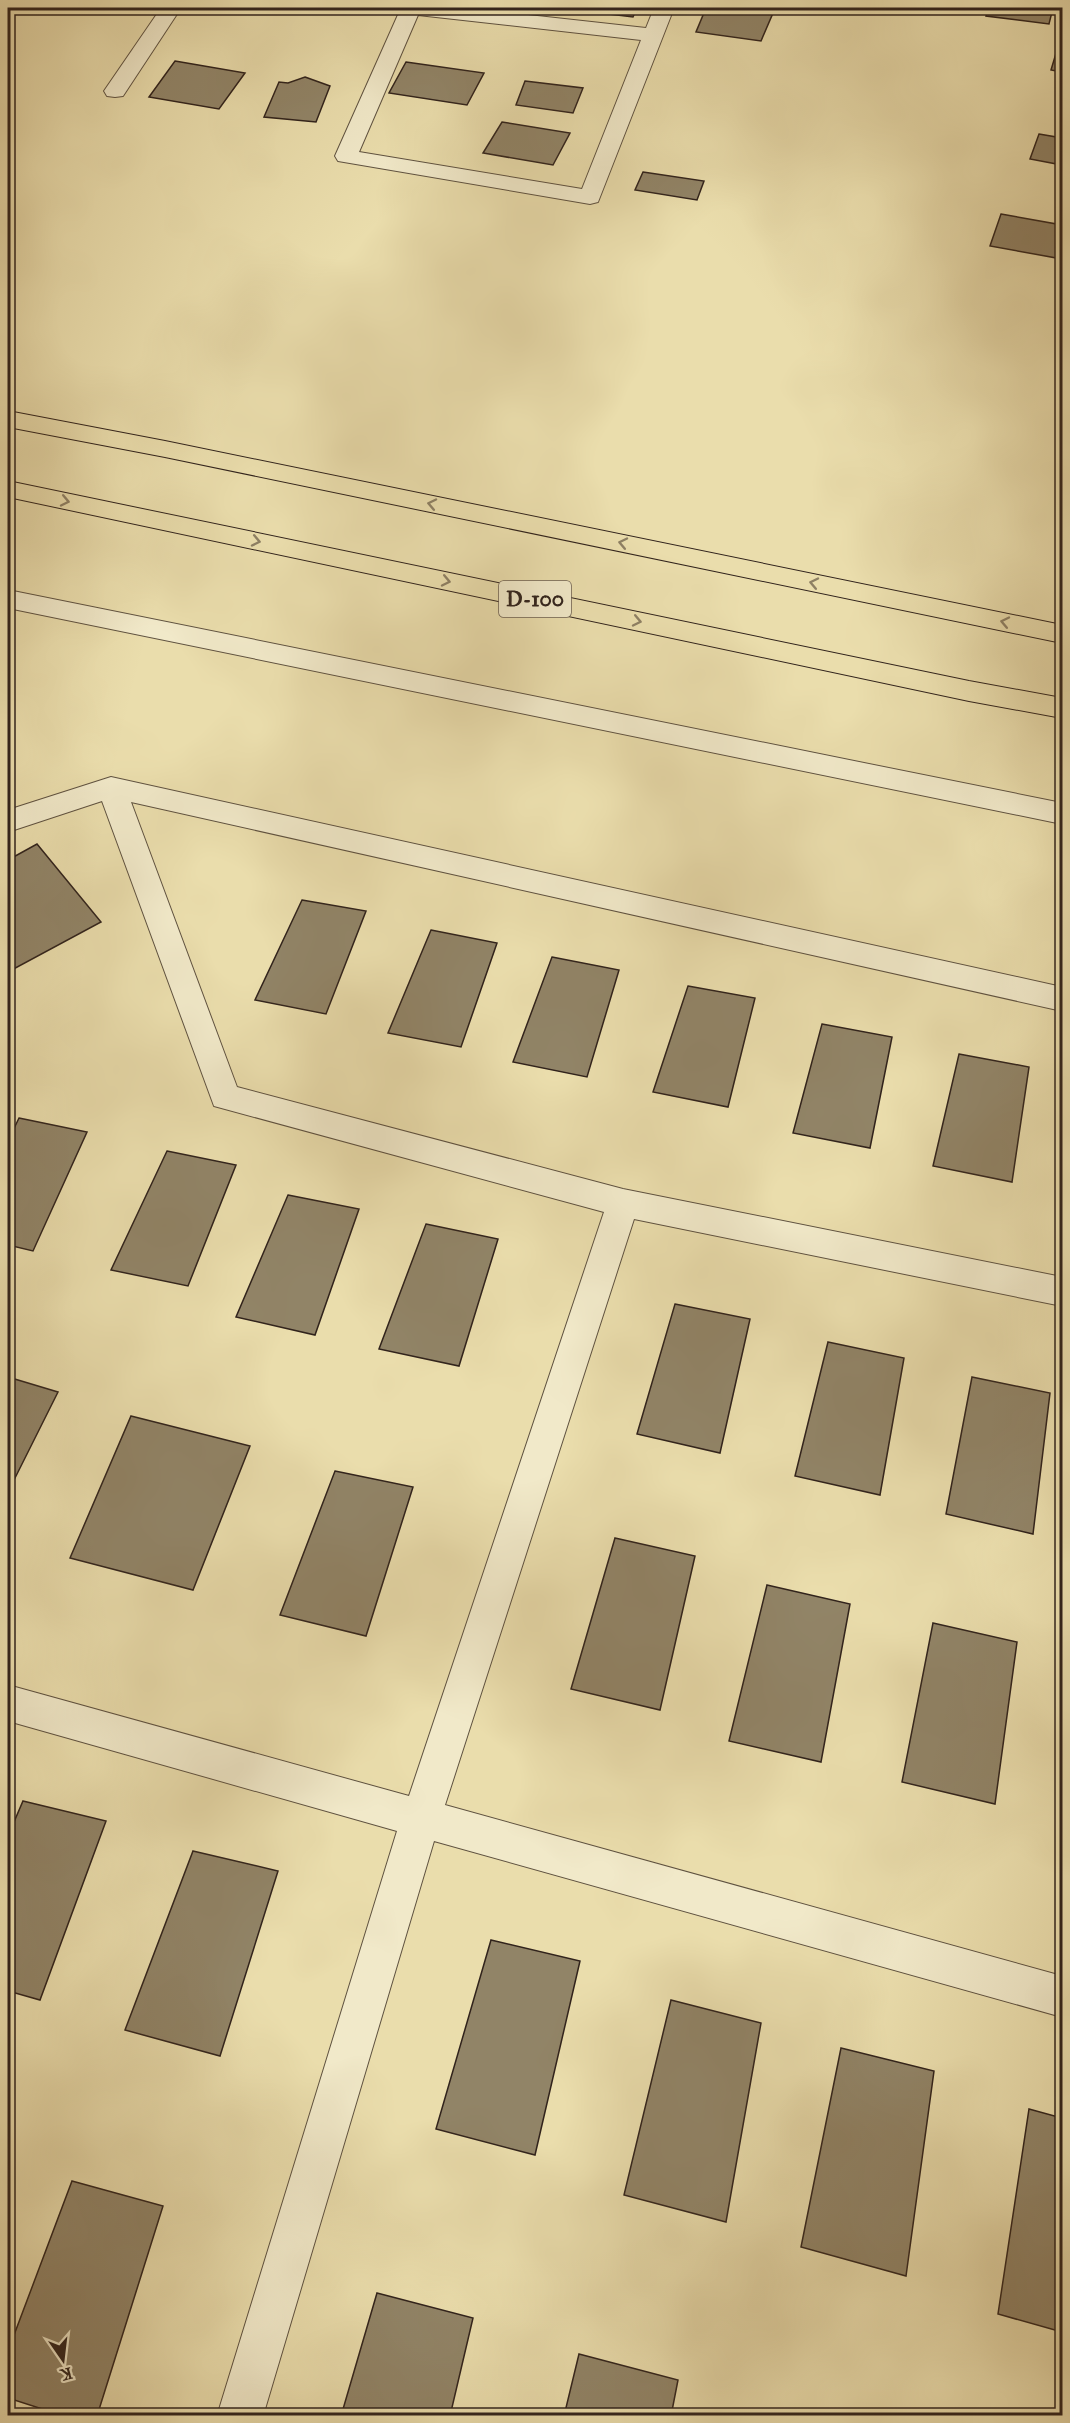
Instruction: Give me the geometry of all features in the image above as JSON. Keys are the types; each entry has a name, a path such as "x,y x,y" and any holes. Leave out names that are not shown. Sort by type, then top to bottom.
{"highway":[{"path":"8,419 165,449 1062,634"},
{"name":"D-100","path":"8,489 945,686 1062,708"}],"street":[{"path":"116,91 171,8"},
{"path":"653,35 412,8 346,156 590,196 664,8"},
{"path":"8,599 1062,814"},
{"path":"111,787 225,1097 623,1203 1062,1291"},
{"path":"8,820 111,787 1062,999"},
{"path":"240,2415 421,1818 623,1203"},
{"path":"8,1703 1062,1997"}],"building":[{"path":"559,8 637,8 633,17"},
{"path":"706,8 736,8 773,13 761,41 696,32"},
{"path":"988,8 1053,8 1049,24 986,16"},
{"path":"1060,40 1062,41 1062,72 1051,70"},
{"path":"175,61 245,73 219,109 149,97"},
{"path":"406,62 484,73 467,105 389,93"},
{"path":"305,77 330,86 316,122 264,117 279,82 288,83"},
{"path":"525,81 583,88 573,113 516,105"},
{"path":"502,122 570,133 553,165 483,153"},
{"path":"1039,134 1062,138 1062,165 1030,159"},
{"path":"643,172 704,181 697,200 635,190"},
{"path":"1001,214 1062,225 1062,259 990,246"},
{"path":"37,844 101,922 8,972 8,860"},
{"path":"302,900 366,911 326,1014 255,1000"},
{"path":"431,930 497,943 461,1047 388,1033"},
{"path":"552,957 619,970 587,1077 513,1062"},
{"path":"688,986 755,998 728,1107 653,1092"},
{"path":"822,1024 892,1037 870,1148 793,1133"},
{"path":"959,1054 1029,1067 1012,1182 933,1166"},
{"path":"19,1118 87,1132 33,1251 8,1245 8,1141"},
{"path":"167,1151 236,1165 188,1286 111,1270"},
{"path":"288,1195 359,1209 315,1335 236,1317"},
{"path":"426,1224 498,1239 459,1366 379,1349"},
{"path":"675,1304 750,1319 720,1453 637,1434"},
{"path":"828,1342 904,1358 880,1495 795,1476"},
{"path":"8,1377 58,1392 8,1492"},
{"path":"972,1377 1050,1393 1033,1534 946,1514"},
{"path":"131,1416 250,1446 193,1590 70,1558"},
{"path":"335,1471 413,1487 366,1636 280,1615"},
{"path":"615,1538 695,1556 660,1710 571,1689"},
{"path":"767,1585 850,1604 821,1762 729,1741"},
{"path":"933,1623 1017,1642 995,1804 902,1782"},
{"path":"23,1801 106,1821 40,2000 8,1991 8,1836"},
{"path":"193,1851 278,1871 220,2056 125,2030"},
{"path":"491,1940 580,1961 535,2155 436,2129"},
{"path":"671,2000 761,2023 726,2222 624,2195"},
{"path":"841,2048 934,2071 906,2276 801,2247"},
{"path":"1029,2109 1062,2118 1062,2332 998,2314"},
{"path":"72,2181 163,2206 97,2416 64,2416 8,2398 8,2351"},
{"path":"377,2293 473,2318 450,2416 341,2416"},
{"path":"579,2354 678,2380 671,2416 564,2416"}]}
